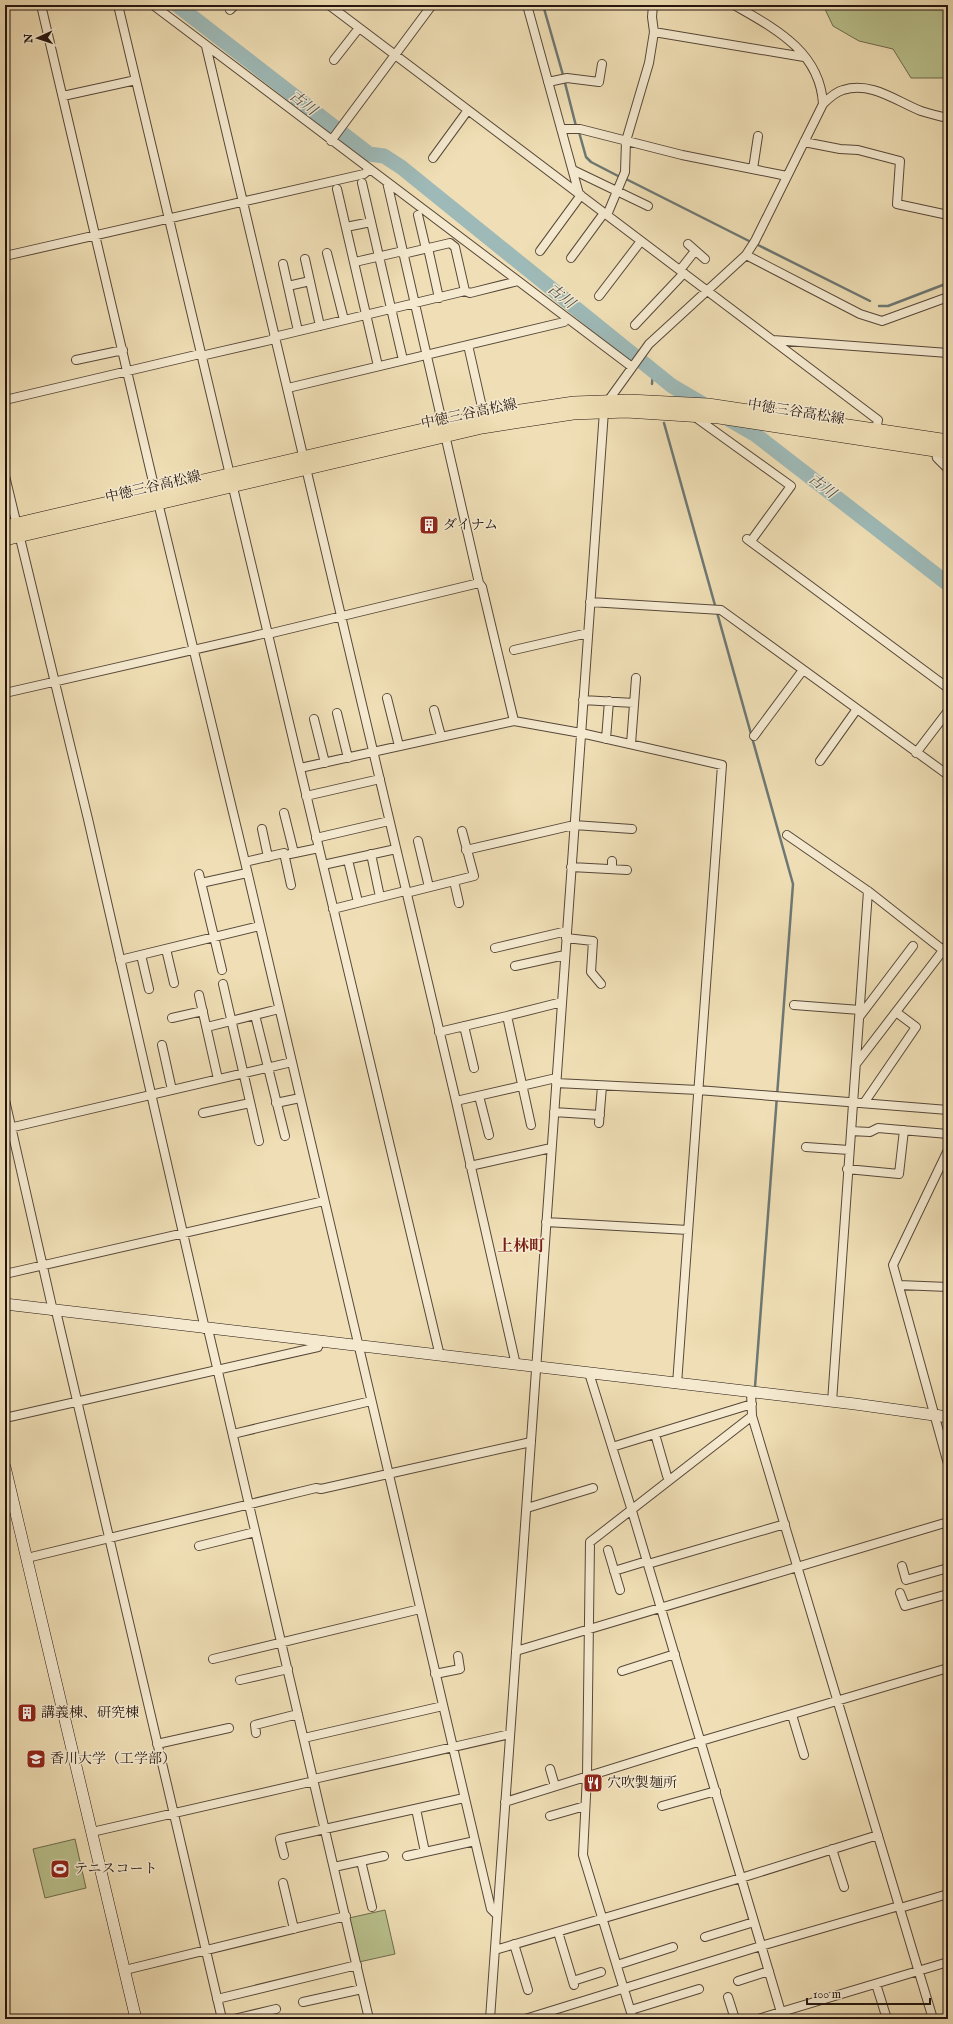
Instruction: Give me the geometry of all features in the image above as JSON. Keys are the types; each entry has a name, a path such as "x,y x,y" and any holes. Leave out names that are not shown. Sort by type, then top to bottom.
{"main road":[{"name":"中徳三谷高松線","path":"443,430 484,416 546,406 606,406 679,403 735,408 875,435"},
{"name":"中徳三谷高松線","path":"5,539 13,529 157,498 443,430 606,406 692,414 875,435 939,444 948,452"}],"street":[{"path":"41,5 389,1472 442,1706 491,1909 497,1915"},
{"path":"118,5 167,218 440,1356"},
{"path":"153,5 370,170 633,365"},
{"path":"329,5 878,420 875,435"},
{"path":"332,141 432,5"},
{"path":"527,5 580,195"},
{"path":"571,258 606,214 618,192 625,172 626,141 648,63 654,32 652,17 653,5"},
{"path":"734,5 780,31 798,48 813,70 819,82 823,104"},
{"path":"334,60 359,28"},
{"path":"654,32 804,57"},
{"path":"206,46 274,338 288,388 304,463 380,779 438,1032 456,1101 516,1365"},
{"path":"548,82 567,78 599,82 602,64"},
{"path":"63,96 136,80"},
{"path":"490,2019 527,1508 535,1367 566,934 606,406 649,344 706,290 746,255 756,241 823,104 842,90 860,87 895,98 921,111 948,118"},
{"path":"433,158 468,110"},
{"path":"561,129 580,129 682,155 787,176"},
{"path":"753,169 758,136"},
{"path":"804,142 840,149 858,150 900,161 897,204 948,215"},
{"path":"5,256 243,200 364,174 370,170"},
{"path":"573,170 648,206"},
{"path":"387,182 479,584 482,587 514,721"},
{"path":"362,183 403,360"},
{"path":"337,189 378,366"},
{"path":"540,251 580,195"},
{"path":"418,215 439,298"},
{"path":"346,227 371,222"},
{"path":"599,296 641,241"},
{"path":"354,262 450,243 456,247 464,291"},
{"path":"688,244 705,259"},
{"path":"635,325 682,271 695,251"},
{"path":"327,254 344,320"},
{"path":"746,255 860,314 882,321 948,297"},
{"path":"305,259 320,326"},
{"path":"283,264 298,331"},
{"path":"288,286 310,281"},
{"path":"5,400 274,338 464,291 470,293 518,281"},
{"path":"288,388 564,322"},
{"path":"773,340 948,353"},
{"path":"468,345 484,416"},
{"path":"76,360 122,350"},
{"path":"692,414 791,486 749,540 948,688"},
{"path":"939,444 937,458 948,469"},
{"path":"5,476 13,529 55,682 183,1234 218,1370 369,2019"},
{"path":"5,693 268,634 479,584"},
{"path":"590,602 721,610 948,775"},
{"path":"514,650 588,633"},
{"path":"754,736 803,670"},
{"path":"631,744 636,678"},
{"path":"387,698 399,746"},
{"path":"583,700 634,702"},
{"path":"606,739 609,701"},
{"path":"820,761 857,709"},
{"path":"434,710 441,736"},
{"path":"920,755 948,711"},
{"path":"337,713 348,758"},
{"path":"314,719 325,763"},
{"path":"300,768 514,721 581,733 722,765 677,1384"},
{"path":"306,796 380,779"},
{"path":"284,813 294,853"},
{"path":"316,838 389,821"},
{"path":"466,850 574,825 632,829"},
{"path":"262,829 268,857"},
{"path":"333,909 474,876 462,831"},
{"path":"787,836 868,892 946,950 856,1065"},
{"path":"418,841 429,887"},
{"path":"284,856 319,848"},
{"path":"323,865 396,849"},
{"path":"245,862 284,853 291,886"},
{"path":"371,854 380,897"},
{"path":"348,860 358,902"},
{"path":"571,867 612,865 627,870"},
{"path":"201,883 247,872"},
{"path":"199,874 222,970"},
{"path":"454,881 459,903"},
{"path":"832,1402 868,892"},
{"path":"120,960 260,926"},
{"path":"495,948 566,934 593,942 591,972 602,984"},
{"path":"859,1013 913,946"},
{"path":"166,948 174,983"},
{"path":"141,955 149,989"},
{"path":"515,966 565,955"},
{"path":"223,984 259,1141"},
{"path":"199,995 218,1079"},
{"path":"438,1032 562,1002"},
{"path":"794,1005 859,1013"},
{"path":"207,1027 279,1009"},
{"path":"172,1018 203,1011"},
{"path":"864,1103 916,1027 896,1012"},
{"path":"255,1015 285,1136"},
{"path":"507,1016 531,1125"},
{"path":"464,1026 474,1068"},
{"path":"162,1045 172,1090"},
{"path":"8,1128 292,1062"},
{"path":"456,1101 556,1080 602,1086 698,1090 948,1110"},
{"path":"554,1112 599,1119 602,1086"},
{"path":"479,1096 489,1135"},
{"path":"276,1103 300,1098"},
{"path":"5,1100 8,1128 77,1401 222,2019"},
{"path":"203,1113 250,1103"},
{"path":"850,1131 870,1132 878,1128 948,1134"},
{"path":"848,1169 899,1174 904,1130"},
{"path":"470,1166 551,1148"},
{"path":"806,1148 849,1150"},
{"path":"947,1154 893,1265 901,1288 948,1464"},
{"path":"5,1274 43,1264 183,1234 324,1201"},
{"path":"546,1222 688,1230"},
{"path":"901,1288 948,1287"},
{"path":"5,1304 751,1392 948,1417"},
{"path":"5,1418 318,1348 319,1342"},
{"path":"589,1373 702,1741 782,2016"},
{"path":"751,1392 752,1416 933,2019"},
{"path":"233,1434 371,1401"},
{"path":"612,1447 752,1404"},
{"path":"633,2019 583,1855 586,1776 590,1542 752,1416"},
{"path":"655,1434 668,1476"},
{"path":"27,1558 316,1488 322,1489 389,1472 531,1442"},
{"path":"5,1467 136,2019"},
{"path":"527,1508 593,1488"},
{"path":"516,1651 948,1522"},
{"path":"614,1571 785,1524"},
{"path":"199,1546 255,1532"},
{"path":"608,1550 620,1590"},
{"path":"902,1566 906,1580 948,1568"},
{"path":"900,1593 905,1606 948,1594"},
{"path":"213,1659 420,1609"},
{"path":"622,1671 675,1654"},
{"path":"435,1674 460,1668 458,1656"},
{"path":"505,1802 586,1776 948,1668"},
{"path":"240,1680 288,1669"},
{"path":"304,1738 442,1706"},
{"path":"256,1733 254,1725 298,1714"},
{"path":"792,1715 804,1755"},
{"path":"157,1744 229,1728"},
{"path":"92,1832 510,1734"},
{"path":"550,1769 555,1786"},
{"path":"662,1806 716,1791"},
{"path":"284,1855 280,1839 464,1798"},
{"path":"550,1816 585,1806"},
{"path":"416,1809 425,1852"},
{"path":"495,1950 741,1878 878,1835"},
{"path":"407,1856 475,1841"},
{"path":"832,1849 844,1887"},
{"path":"334,1867 384,1856"},
{"path":"361,1861 372,1907"},
{"path":"283,1883 294,1929"},
{"path":"525,2019 761,1946 948,1894"},
{"path":"125,1970 346,1916"},
{"path":"705,1937 754,1922"},
{"path":"558,1932 573,1983 601,1972"},
{"path":"514,1944 528,1990"},
{"path":"617,1965 673,1947"},
{"path":"758,2019 782,2016 876,1984 948,1962"},
{"path":"217,1999 357,1965"},
{"path":"738,1981 769,1971"},
{"path":"876,1984 886,2019"},
{"path":"303,2002 362,1989"},
{"path":"631,2010 699,1989"},
{"path":"728,1997 735,2019"},
{"path":"234,2019 276,2009"}],"green space":[{"path":"823,5 948,5 948,78 911,78 893,49 859,41 833,26"},
{"name":"テニスコート","path":"75,1839 86,1888 45,1898 33,1849"},
{"path":"385,1910 395,1954 359,1962 349,1918"}],"waterway":[{"name":"古川","path":"177,5 369,154 384,156 401,167 672,386 756,435 948,584"},
{"path":"543,5 563,75"},
{"path":"565,83 576,126"},
{"path":"579,132 586,157 591,162 620,177"},
{"path":"626,179 751,242"},
{"path":"758,245 870,301"},
{"path":"879,306 888,306 948,283"},
{"path":"652,384 653,371"},
{"path":"664,423 793,884 755,1387"}],"place":[{"name":"ダイナム","path":"429,525"},
{"name":"講義棟、研究棟","path":"27,1713"},
{"name":"香川大学（工学部）","path":"36,1759"},
{"name":"穴吹製麺所","path":"593,1783"},
{"name":"テニスコート","path":"60,1869"}],"district":[{"name":"上林町","path":"521,1247"}]}
